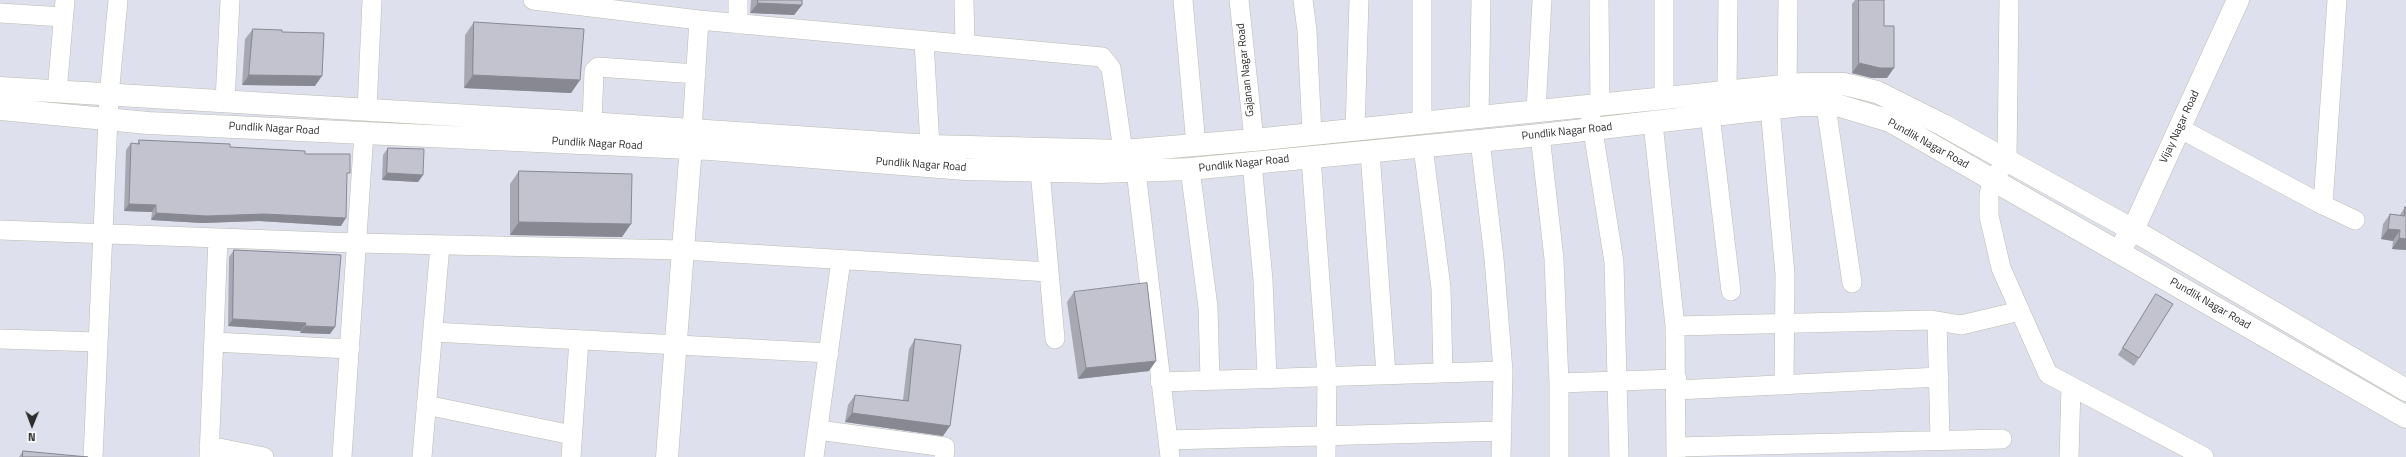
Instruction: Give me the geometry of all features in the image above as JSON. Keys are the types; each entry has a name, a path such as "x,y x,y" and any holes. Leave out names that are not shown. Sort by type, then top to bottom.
{"main road":[{"name":"Vijay Nagar Road","path":"2118,252 2132,230 2238,0"},
{"name":"Pundlik Nagar Road","path":"0,109 108,119 364,133 691,139 1123,151 1254,140 1787,86 1844,84 1877,92 2007,161 2132,230 2406,390"},
{"name":"Pundlik Nagar Road","path":"0,88 109,96 592,123 691,139 965,169 1136,171 1190,169 1311,158 1653,123 1770,108 1837,105 1890,121 2406,417"},
{"path":"667,457 691,139"}],"street":[{"path":"93,457 109,96 118,0"},
{"path":"225,102 230,0"},
{"path":"368,110 372,0"},
{"path":"534,0 601,4 699,20 738,24 1102,57 1110,68 1123,151 1136,171 1169,448 1325,436 1502,430"},
{"path":"738,0 738,24"},
{"path":"964,0 965,45"},
{"path":"1183,0 1196,145"},
{"name":"Gajanan Nagar Road","path":"1239,0 1254,140"},
{"path":"1303,0 1307,31 1312,134"},
{"path":"1354,130 1359,0"},
{"path":"1422,0 1422,123"},
{"path":"1479,117 1481,0"},
{"path":"1536,111 1542,0"},
{"path":"1599,0 1592,129 1614,262 1619,457"},
{"path":"1664,0 1664,98"},
{"path":"1727,92 1728,0"},
{"path":"1787,86 1788,0"},
{"path":"2009,0 2007,161 1992,180 1989,195 1989,216 2001,268 2048,374 2204,457"},
{"path":"2323,205 2337,0"},
{"path":"0,13 64,8 57,92"},
{"path":"691,139 699,20"},
{"path":"924,41 930,146"},
{"path":"592,123 594,71 598,67 696,74"},
{"path":"1826,106 1852,283"},
{"path":"1770,108 1785,274 1784,385"},
{"path":"1710,115 1731,291"},
{"path":"1653,123 1675,326 1677,452 1940,439 2002,439"},
{"path":"2179,128 2323,205 2355,220"},
{"path":"342,457 364,133"},
{"path":"1540,135 1554,259 1559,383 1559,457"},
{"path":"1480,141 1494,258 1503,371 1502,457"},
{"path":"1423,147 1441,288 1443,372"},
{"path":"1370,152 1386,374"},
{"path":"1311,158 1327,376 1325,436 1326,457"},
{"path":"1252,163 1263,280 1267,378"},
{"path":"1190,169 1208,307 1210,380"},
{"path":"1040,170 1055,339"},
{"path":"0,230 356,243 683,250 1049,272"},
{"path":"218,238 209,452 264,457"},
{"path":"422,457 440,245"},
{"path":"814,457 841,260"},
{"path":"1675,326 1937,321 1962,326 2020,311"},
{"path":"1937,321 1940,439"},
{"path":"433,332 829,353"},
{"path":"0,339 98,342"},
{"path":"571,457 579,340"},
{"path":"214,342 350,349"},
{"path":"1160,382 1503,371"},
{"path":"1559,383 1616,381 1677,384 1784,385 1939,377"},
{"path":"2069,457 2071,387"},
{"path":"426,405 572,435"},
{"path":"818,430 945,447 944,457"}],"building":[{"path":"758,0 802,0 802,5 758,3"},
{"path":"1859,0 1884,0 1884,26 1894,26 1894,68 1880,68 1859,63"},
{"path":"474,22 584,29 580,80 473,75"},
{"path":"253,29 282,30 282,32 324,33 322,76 249,75"},
{"path":"139,140 230,144 230,147 305,151 305,154 350,154 350,173 347,173 346,218 264,214 207,216 156,213 156,205 129,204 131,143 139,144"},
{"path":"388,148 424,149 423,175 387,173"},
{"path":"519,171 632,174 631,224 519,222"},
{"path":"2405,207 2406,239 2399,238 2400,230 2388,229 2390,214 2404,216"},
{"path":"234,250 341,255 335,327 305,326 306,323 233,319"},
{"path":"1147,283 1156,361 1086,368 1074,292"},
{"path":"2156,294 2173,304 2139,358 2123,348"},
{"path":"915,339 961,345 950,426 852,413 855,395 908,401"},
{"path":"23,451 88,457 23,457"}]}
